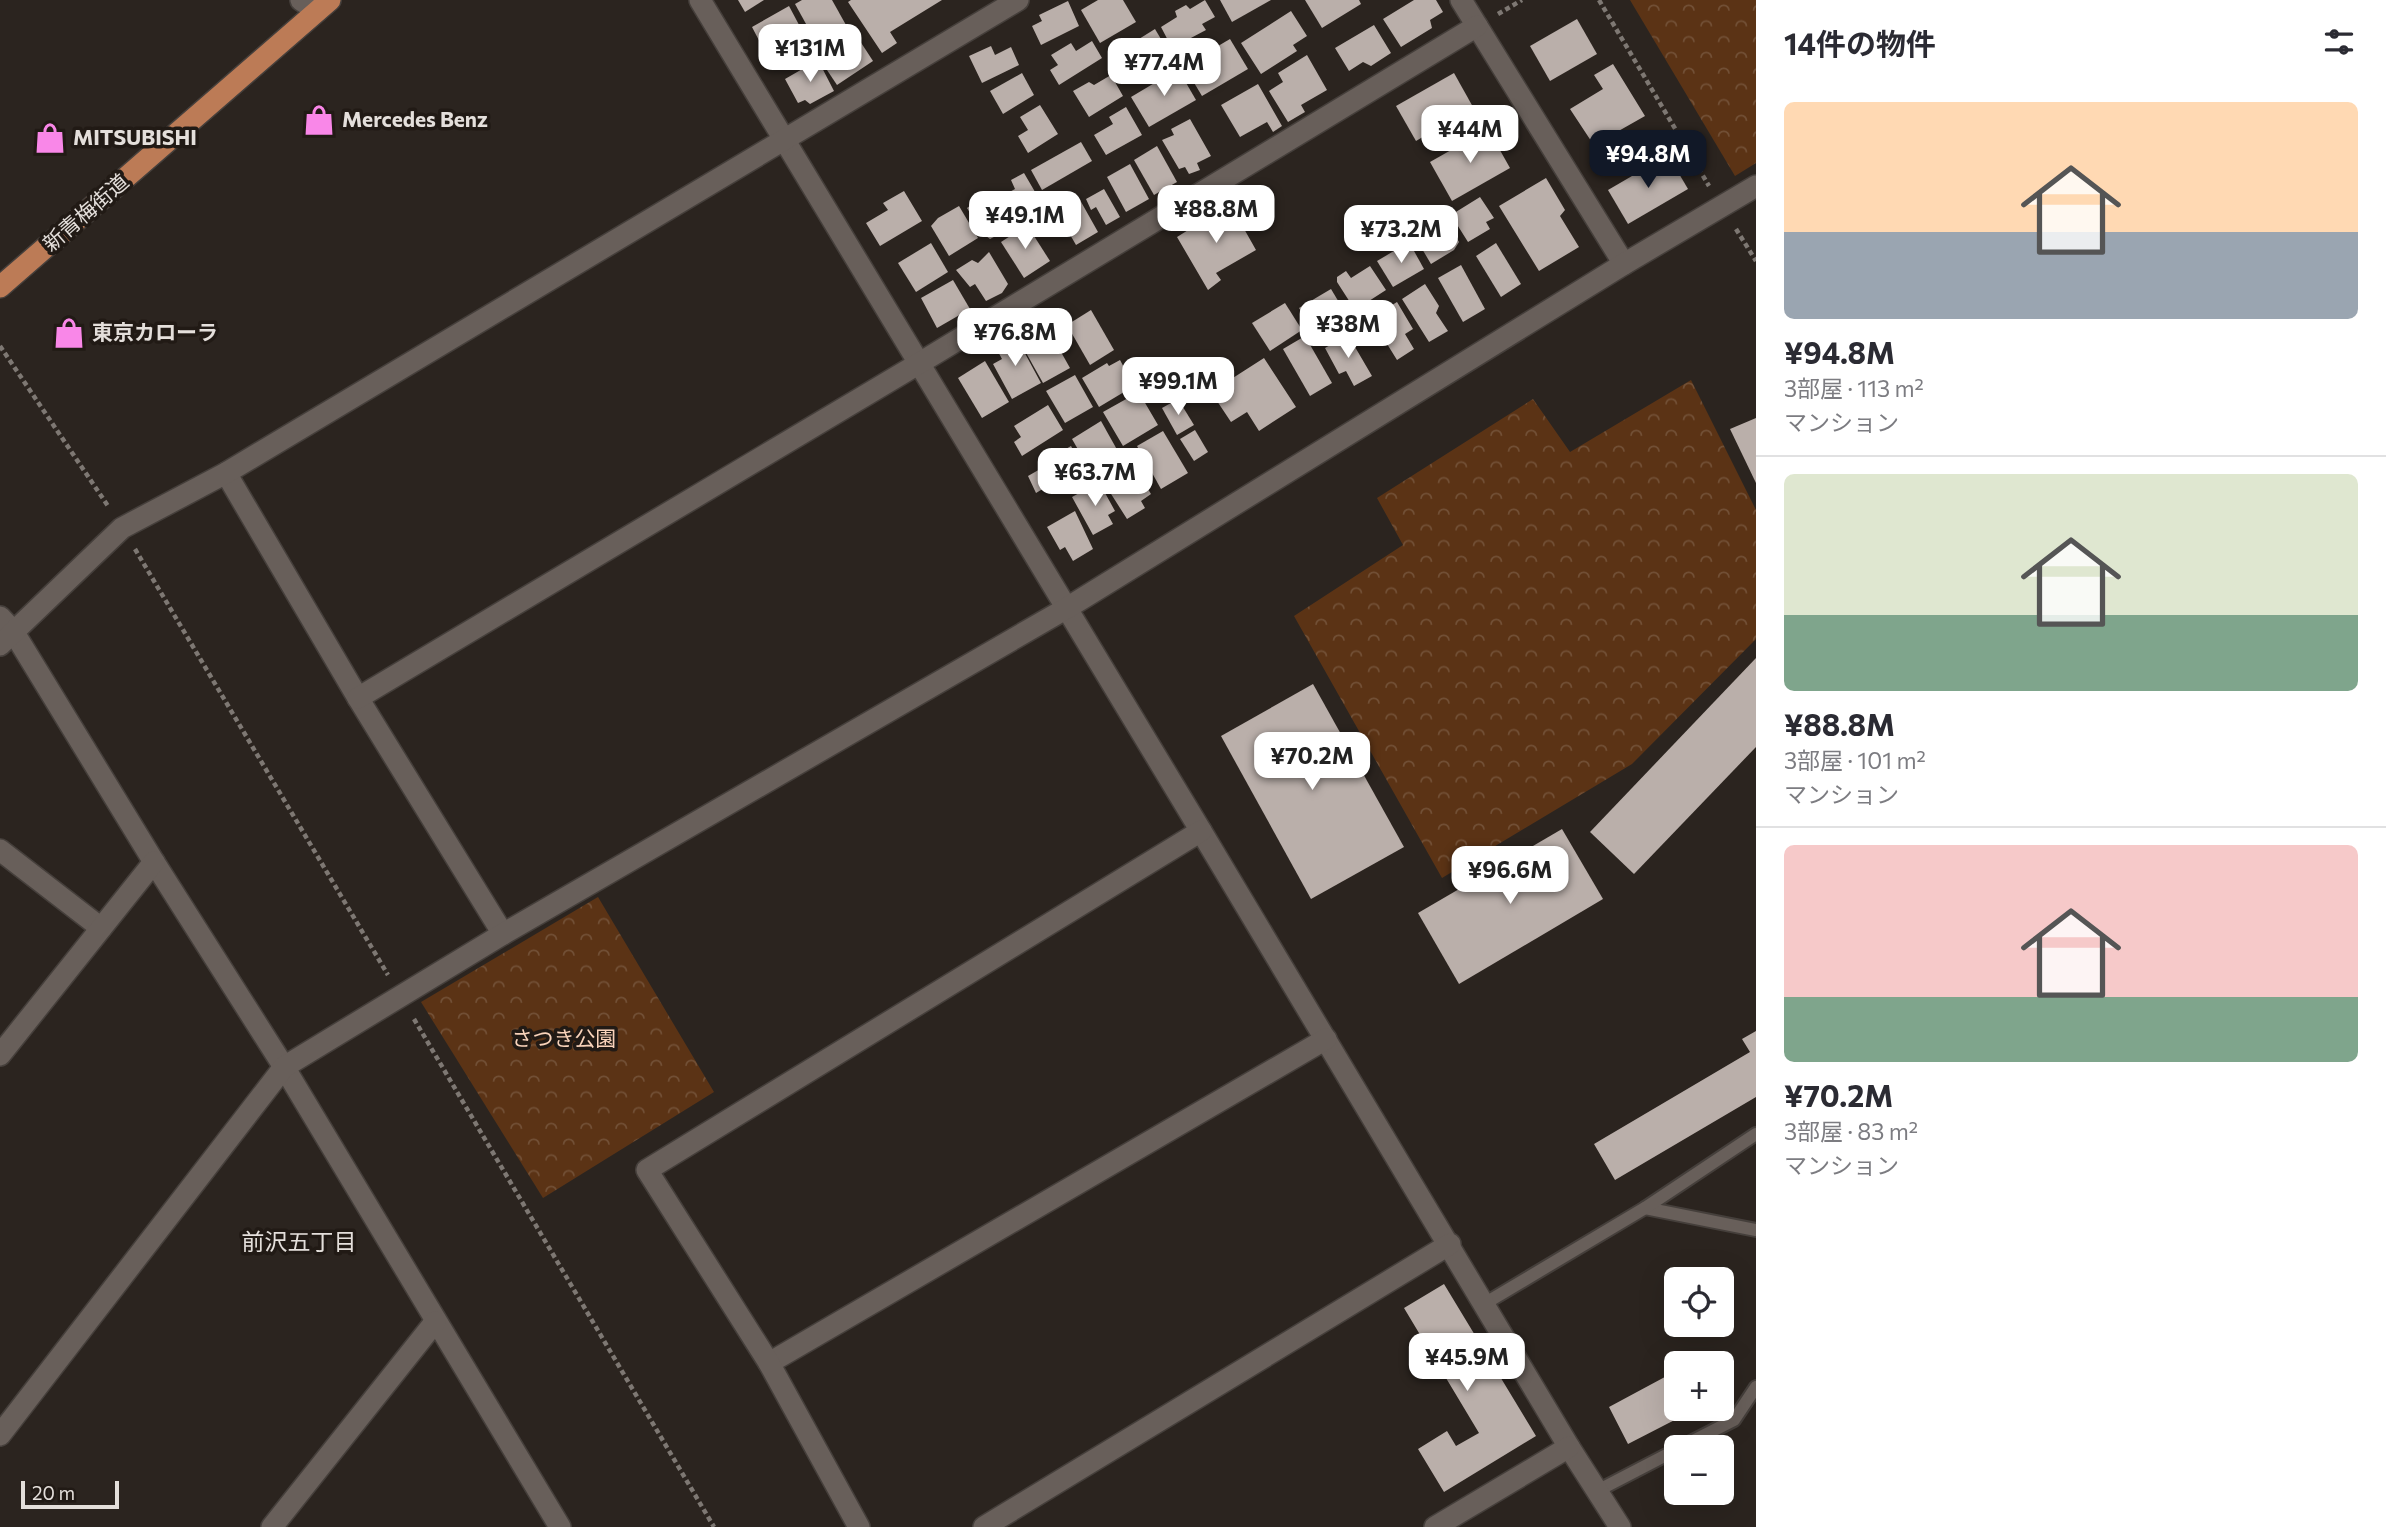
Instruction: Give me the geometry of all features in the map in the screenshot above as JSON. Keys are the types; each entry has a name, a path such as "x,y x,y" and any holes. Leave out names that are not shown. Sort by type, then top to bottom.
{"main road":[{"name":"新青梅街道","path":"0,288 316,4"}],"street":[{"path":"700,0 1450,1244 1569,1447 1620,1527"},
{"path":"561,1527 284,1067 4,631 122,528 226,473 1018,0"},
{"path":"1461,0 1624,264"},
{"path":"358,698 1477,26"},
{"path":"0,1435 284,1067 503,934 1067,608 1624,264 1756,186"},
{"path":"226,473 358,698 503,934"},
{"path":"859,1527 769,1363 647,1170 1201,831"},
{"path":"0,850 102,928"},
{"path":"0,1055 154,862"},
{"path":"769,1363 1326,1038"},
{"path":"984,1527 1450,1244"},
{"path":"272,1527 436,1322"},
{"path":"1435,1527 1569,1447"}],"lane":[{"path":"1484,1304 1645,1208 1756,1134"},
{"path":"1645,1208 1756,1230"},
{"path":"1705,1435 1734,1420 1756,1387"},
{"path":"1597,1491 1664,1456"}],"path":[{"path":"1599,0 1756,261"},
{"path":"0,346 122,528 715,1527"}],"green space":[{"path":"1630,0 1756,0 1756,163 1735,176"},
{"path":"1691,380 1756,510 1756,639 1632,764 1442,878 1294,616 1403,545 1377,498 1533,399 1570,452"},
{"name":"さつき公園","path":"598,897 714,1092 543,1198 421,1002"}],"building":[{"path":"738,0 764,0 745,12"},
{"path":"802,0 832,0 846,25 816,42 795,4"},
{"path":"942,0 890,32 897,43 882,53 848,2"},
{"path":"1098,0 1123,0 1136,22 1100,43 1081,10"},
{"path":"1205,0 1215,17 1202,24 1206,30 1172,48 1161,27 1177,17 1175,11 1186,5 1190,9"},
{"path":"1220,0 1271,0 1232,22"},
{"path":"1305,0 1359,0 1361,4 1322,28"},
{"path":"1414,0 1436,0 1443,12 1430,20 1432,28 1401,47 1383,19"},
{"path":"1068,1 1079,26 1041,45 1032,26 1042,21 1039,15"},
{"path":"789,6 806,38 774,55 770,46 764,50 752,27"},
{"path":"1291,11 1307,36 1293,45 1297,51 1261,74 1241,43"},
{"path":"1577,19 1597,54 1550,81 1530,46"},
{"path":"1374,25 1391,53 1371,66 1363,62 1349,71 1335,48"},
{"path":"1155,29 1168,51 1123,78 1110,57"},
{"path":"858,38 873,61 837,85 821,61"},
{"path":"1230,39 1248,69 1202,96 1184,66"},
{"path":"1092,41 1102,58 1059,85 1050,70 1058,65 1051,55 1071,43 1076,51"},
{"path":"991,46 995,55 1011,47 1019,65 982,83 969,56"},
{"path":"1307,55 1327,90 1301,105 1305,112 1288,122 1269,91 1283,82 1278,73"},
{"path":"818,60 834,91 810,104 805,100 798,103 785,79"},
{"path":"1613,64 1645,116 1608,137 1613,145 1599,153 1570,109 1603,89 1594,75"},
{"path":"1178,69 1196,100 1149,127 1131,97"},
{"path":"1022,73 1034,95 1003,114 990,91"},
{"path":"1454,73 1473,107 1416,141 1396,106"},
{"path":"1111,75 1123,96 1089,117 1073,91 1089,82 1094,85"},
{"path":"1258,84 1282,126 1273,132 1267,122 1240,137 1221,105"},
{"path":"1040,105 1058,134 1028,153 1018,136 1028,130 1020,117"},
{"path":"1126,107 1142,135 1106,155 1094,135 1113,124 1109,117"},
{"path":"1190,119 1211,156 1197,163 1200,170 1189,174 1185,167 1179,169 1162,140 1174,135 1171,129"},
{"path":"1488,129 1510,168 1452,201 1430,162"},
{"path":"1081,142 1092,161 1042,190 1031,170"},
{"path":"1157,146 1177,182 1154,195 1134,160"},
{"path":"1668,155 1688,189 1628,224 1608,190"},
{"path":"1130,164 1149,199 1126,212 1107,177"},
{"path":"1024,173 1045,209 1019,223 1004,195 1015,189 1011,180"},
{"path":"1546,178 1565,210 1560,216 1579,247 1539,271 1499,206"},
{"path":"1104,189 1120,217 1106,225 1096,207 1091,210 1086,199"},
{"path":"904,191 922,221 880,246 866,223 888,210 883,203"},
{"path":"1480,197 1494,218 1486,222 1490,229 1468,242 1451,215"},
{"path":"997,198 1013,227 990,239 982,233 967,208 978,200 982,206"},
{"path":"1080,200 1098,232 1076,245 1057,212"},
{"path":"1230,204 1256,250 1216,273 1221,280 1208,290 1177,237"},
{"path":"959,206 978,238 949,256 931,226 938,218"},
{"path":"1445,219 1459,242 1454,250 1431,264 1415,237"},
{"path":"1027,225 1050,261 1024,278 1001,242"},
{"path":"1409,242 1424,269 1393,287 1377,261"},
{"path":"931,243 948,272 916,292 898,263"},
{"path":"1496,243 1521,284 1501,297 1476,256"},
{"path":"989,252 1008,284 1002,293 986,301 975,284 970,287 956,270 972,260 978,263"},
{"path":"1461,265 1485,309 1463,322 1438,278"},
{"path":"1370,266 1386,290 1355,310 1337,282 1337,277 1346,271 1351,278"},
{"path":"953,280 970,309 937,328 921,298"},
{"path":"1425,284 1439,306 1436,313 1448,331 1429,342 1402,299"},
{"path":"1331,289 1346,314 1314,333 1299,308"},
{"path":"1397,302 1413,329 1405,334 1414,349 1397,360 1371,318"},
{"path":"1285,303 1302,330 1270,351 1252,323"},
{"path":"1091,310 1114,350 1090,365 1067,325"},
{"path":"1047,327 1070,368 1043,383 1020,342"},
{"path":"1015,335 1041,383 1012,399 993,364 1002,359 995,346"},
{"path":"1348,335 1372,376 1354,386 1346,371 1339,374 1325,348"},
{"path":"1305,336 1332,383 1310,396 1283,349"},
{"path":"1264,358 1296,407 1259,431 1247,412 1231,422 1211,392"},
{"path":"1120,360 1134,386 1099,407 1082,378 1107,363 1109,366"},
{"path":"985,361 1009,402 982,418 958,378"},
{"path":"1075,375 1093,407 1065,423 1046,391"},
{"path":"1141,396 1158,425 1123,446 1103,412 1128,398 1131,402"},
{"path":"1178,399 1194,425 1177,435 1162,408"},
{"path":"1048,405 1063,430 1022,456 1014,442 1021,437 1014,426"},
{"path":"1756,418 1756,483 1730,429"},
{"path":"1101,421 1120,455 1091,472 1072,439"},
{"path":"1195,430 1208,452 1194,461 1180,439"},
{"path":"1163,431 1188,473 1161,489 1137,446"},
{"path":"1071,446 1084,470 1055,487 1051,484 1036,493 1028,476 1042,468 1040,464"},
{"path":"1128,457 1151,494 1141,501 1145,508 1127,519 1099,475"},
{"path":"1099,482 1115,511 1108,515 1113,524 1093,535 1072,497"},
{"path":"1075,511 1093,549 1073,561 1065,547 1060,550 1047,527"},
{"path":"1756,658 1756,747 1634,874 1590,832"},
{"path":"1313,684 1404,847 1311,899 1221,736"},
{"path":"1562,829 1603,899 1459,984 1418,913"},
{"path":"1756,1031 1756,1097 1615,1180 1594,1144 1750,1052 1742,1039"},
{"path":"1444,1284 1536,1436 1444,1492 1418,1449 1447,1431 1456,1446 1479,1433 1404,1308"},
{"path":"1664,1377 1664,1421 1673,1421 1628,1444 1609,1407"}],"place":[{"name":"Mercedes Benz","path":"319,120"},
{"name":"MITSUBISHI","path":"50,138"},
{"name":"東京カローラ","path":"69,333"}],"district":[{"name":"前沢五丁目","path":"299,1242"}]}
